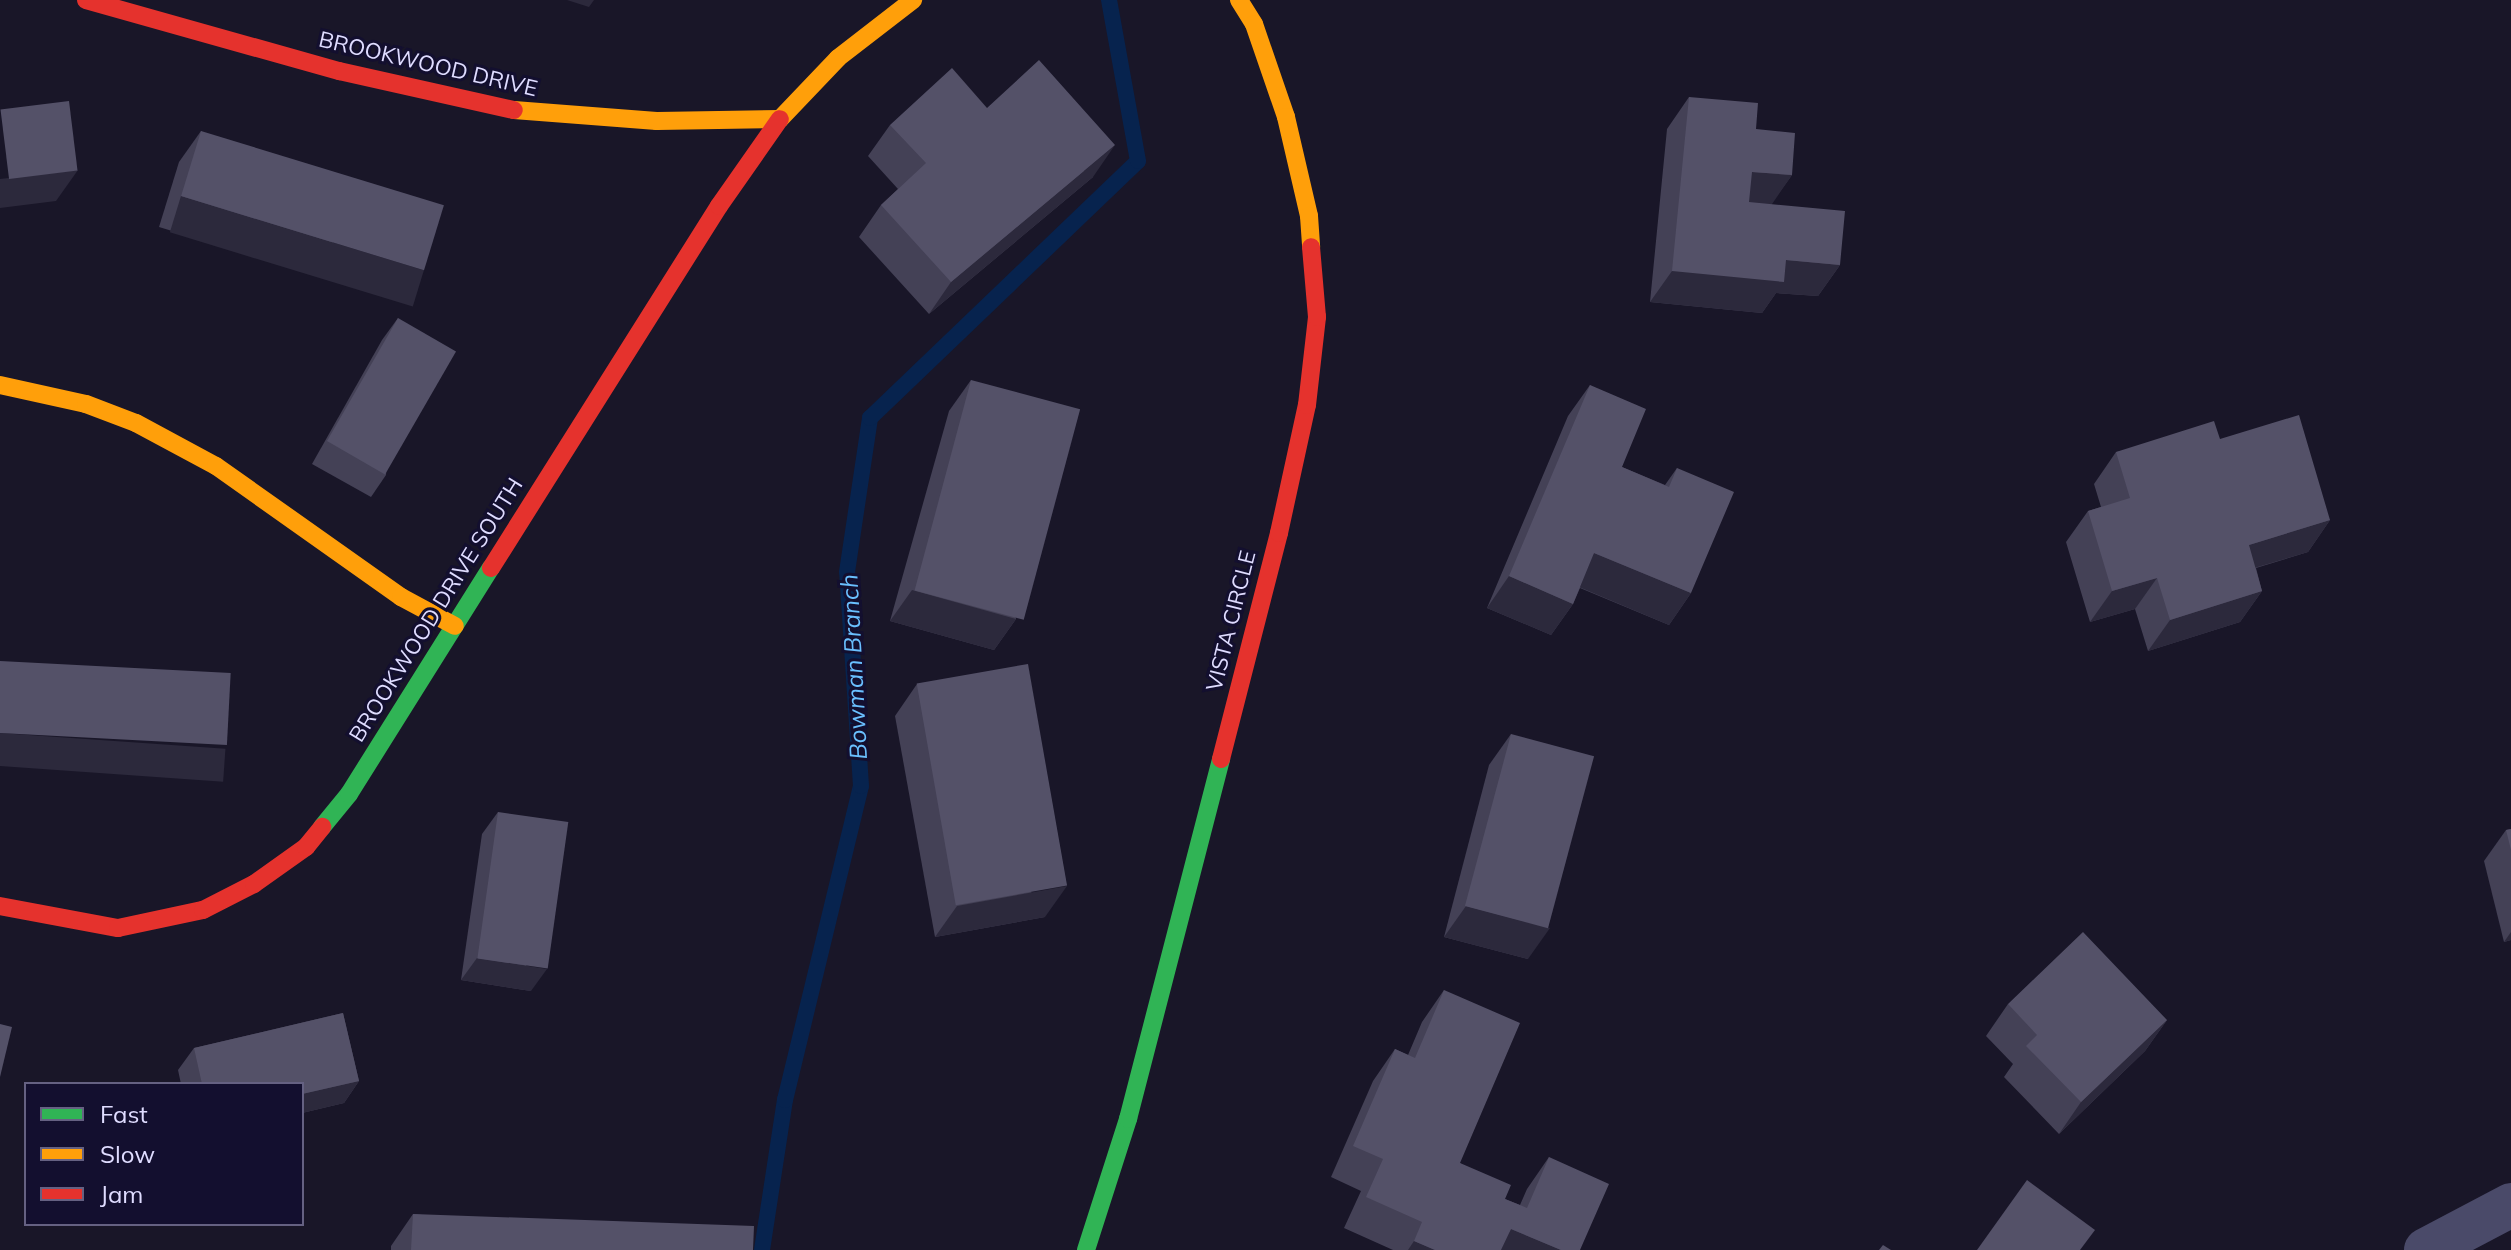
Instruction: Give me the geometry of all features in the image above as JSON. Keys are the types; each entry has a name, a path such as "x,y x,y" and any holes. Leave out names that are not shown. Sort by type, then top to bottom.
{"street":[{"name":"BROOKWOOD DRIVE","path":"86,0 339,71 525,112 657,121 780,119"},
{"path":"780,119 838,58 913,0"},
{"name":"VISTA CIRCLE","path":"1086,1250 1132,1103 1279,533 1309,390 1317,317 1309,216 1286,117 1254,24 1239,0"},
{"name":"BROOKWOOD DRIVE SOUTH","path":"0,906 118,928 203,910 254,884 306,847 349,794 719,206 780,119"},
{"path":"0,385 86,404 150,430 216,466 401,597 455,626"},
{"path":"2426,1250 2511,1205"}],"building":[{"path":"1039,60 1115,145 951,282 881,205 926,163 890,125 952,68 987,108"},
{"path":"1689,97 1758,103 1756,129 1795,133 1792,175 1752,172 1749,202 1845,211 1840,265 1786,260 1784,282 1672,271"},
{"path":"69,101 78,170 9,179 1,109"},
{"path":"201,131 444,205 424,270 181,196"},
{"path":"398,318 456,352 385,474 327,441"},
{"path":"971,380 1080,409 1024,620 915,591"},
{"path":"1590,385 1646,409 1622,467 1669,487 1677,468 1734,492 1691,593 1594,553 1573,604 1509,576"},
{"path":"2299,415 2330,520 2249,545 2262,591 2170,620 2157,578 2112,591 2088,511 2130,498 2116,452 2214,421 2220,439"},
{"path":"0,661 231,673 227,745 0,733"},
{"path":"1028,664 1067,886 956,905 917,684"},
{"path":"1511,734 1594,756 1548,928 1465,906"},
{"path":"498,812 568,822 548,968 477,959"},
{"path":"2511,829 2511,850 2506,830"},
{"path":"2083,932 2167,1020 2081,1102 2026,1046 2037,1035 2008,1004"},
{"path":"1444,990 1520,1023 1460,1163 1511,1185 1505,1199 1527,1208 1549,1157 1609,1184 1580,1250 1561,1250 1511,1229 1501,1250 1435,1250 1414,1241 1422,1222 1366,1197 1383,1159 1353,1146 1395,1049 1415,1058"},
{"path":"343,1013 359,1081 304,1094 304,1082 202,1082 194,1048"},
{"path":"0,1024 12,1027 0,1077"},
{"path":"2027,1180 2095,1230 2080,1250 1977,1250"},
{"path":"413,1214 754,1226 753,1250 411,1250"}],"waterway":[{"name":"Bowman Branch","path":"762,1250 785,1100 861,786 847,572 870,418 1138,161 1109,0"}],"traffic: fast":[{"path":"322,827 349,794 491,568"},
{"path":"1086,1250 1128,1119 1221,759"}],"traffic: slow":[{"path":"514,110 657,121 780,119 838,58 913,0"},
{"path":"1239,0 1254,24 1286,117 1309,216 1311,247"},
{"path":"0,385 86,404 136,423 216,466 401,597 455,626"}],"traffic: jam":[{"path":"86,0 339,71 514,110"},
{"path":"491,568 719,206 780,119"},
{"path":"1221,759 1279,533 1307,405 1317,317 1311,247"},
{"path":"0,906 118,928 203,910 254,884 306,847 322,827"}]}
